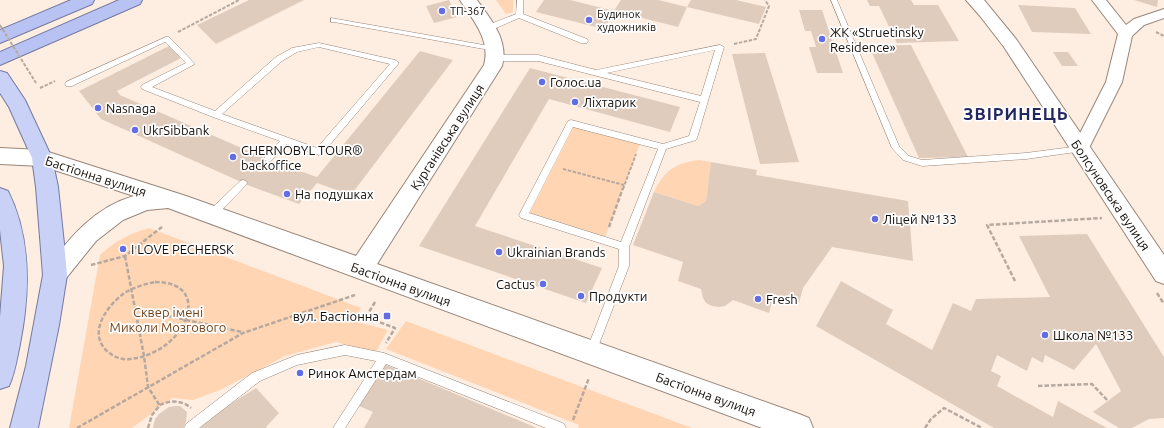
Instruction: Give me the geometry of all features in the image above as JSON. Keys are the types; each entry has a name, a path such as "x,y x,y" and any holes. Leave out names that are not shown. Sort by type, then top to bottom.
{"highway":[{"path":"0,37 86,0"},
{"path":"0,59 134,0"}],"main road":[{"path":"3,83 18,105 42,158 47,187 55,275 39,366 24,428"},
{"path":"0,197 11,230 15,258 16,285 11,329 0,378"}],"street":[{"path":"468,0 486,28 496,53"},
{"name":"Болсуновська вулиця","path":"974,0 986,12 1010,43 1164,274"},
{"path":"1099,0 1125,34"},
{"path":"1080,149 1114,82 1125,34 1138,22 1164,13"},
{"name":"Курганівська вулиця","path":"360,269 493,66 496,53"},
{"name":"Бастіонна вулиця","path":"0,156 42,158 178,202 799,428"},
{"path":"55,275 87,234 109,217 124,210 154,200 178,202"}],"lane":[{"path":"520,0 520,15"},
{"path":"834,0 896,148 906,158 922,163 949,162 1026,156 1080,149"},
{"path":"486,28 520,15 584,41"},
{"path":"334,20 496,53 538,58 704,100"},
{"path":"69,84 166,39 191,64 146,87 216,115 319,152 395,63 319,45 294,50 279,59 216,115"},
{"path":"595,72 720,47 693,138 663,147 571,122 524,215 624,247"},
{"path":"268,159 286,140"},
{"path":"591,352 624,266 624,247 663,147"},
{"path":"212,214 244,183"},
{"path":"190,428 256,377 297,360 345,350 381,357 560,428"},
{"path":"340,428 381,357"}],"path":[{"path":"194,24 239,0"},
{"path":"720,47 756,39 769,6 765,0"},
{"path":"0,25 36,83"},
{"path":"1160,34 1164,36"},
{"path":"604,240 641,141"},
{"path":"549,165 624,185"},
{"path":"1015,281 987,225 1106,217"},
{"path":"90,265 125,256 162,226"},
{"path":"125,256 144,356 148,387 160,406"},
{"path":"155,282 168,283 178,287 185,294 188,304 187,316 181,328 159,350 144,356 128,359 114,357 104,351 98,340 98,328 104,315 114,302 142,285 155,282"},
{"path":"77,428 243,333 355,295"},
{"path":"375,302 366,317 395,328 381,357"},
{"path":"135,309 243,333"},
{"path":"571,428 589,378"},
{"path":"1038,386 1092,384 1108,401"},
{"path":"148,428 152,416 160,406 171,402 188,404 192,409 193,414"},
{"path":"925,428 931,418 944,408 982,428"}],"green space":[{"path":"496,0 513,0 513,12 506,14"},
{"path":"571,123 641,141 604,240 524,215"},
{"path":"699,160 711,162 706,201 698,206 654,192 662,178 672,169 684,163"},
{"name":"Сквер імені Миколи Мозгового","path":"149,228 361,308 354,321 388,330 376,352 336,342 285,356 220,390 193,400 172,398 132,428 69,428 100,255 123,238"},
{"path":"406,321 692,428 578,428 579,425 386,349"}],"building":[{"path":"249,0 304,0 216,44 197,25"},
{"name":"ТП-367","path":"449,0 457,17 434,23 426,6"},
{"name":"Будинок художників","path":"544,0 570,0 614,11 604,29 536,12"},
{"name":"Будинок художників","path":"621,0 658,0 687,7 678,27 614,11"},
{"name":"Будинок художників","path":"691,0 736,0 766,7 759,24 687,7"},
{"path":"867,0 911,0 914,5 938,5 959,41 897,43 879,6 870,6"},
{"path":"1134,0 1158,0 1157,7"},
{"path":"1018,5 1075,8 1091,34 1032,32"},
{"name":"ЖК «Struetinsky Residence»","path":"799,10 822,10 843,73 817,73 809,47 816,47 811,31 805,31"},
{"path":"911,45 968,157 919,158 869,46"},
{"path":"169,46 181,58 117,91 120,95 274,162 317,177 420,51 453,60 351,195 317,183 299,204 250,186 101,119 79,91"},
{"path":"1053,52 1068,52 1078,66 1062,66"},
{"path":"765,53 799,162 760,164 732,54"},
{"path":"530,68 680,107 670,132 549,99 475,226 602,268 586,303 419,246"},
{"path":"711,162 757,170 756,175 908,201 913,261 832,247 803,288 799,303 774,294 769,313 733,300 725,306 712,306 706,303 701,289 678,281 683,262 633,245 654,192 698,206 706,201"},
{"name":"Школа №133","path":"1087,234 1164,357 1164,418 1149,419 1132,428 1119,428 1093,412 1121,391 1096,344 1074,370 1045,355 1043,363 1032,357 1027,371 997,355 991,371 1001,376 997,386 1053,417 1058,401 1107,428 994,428 816,326 841,281 893,310 886,324 932,350 953,303 971,311 976,299 1050,297 1019,236"},
{"path":"384,364 537,428 364,428 373,412 359,406"},
{"path":"256,388 279,413 266,427 267,428 199,428 210,417"},
{"path":"180,406 187,412 186,422 183,428 153,428 155,419 159,414 169,407"}],"place":[{"name":"ТП-367","path":"442,11"},
{"name":"Будинок художників","path":"589,20"},
{"name":"ЖК «Struetinsky Residence»","path":"822,39"},
{"name":"Голос.ua","path":"542,82"},
{"name":"Ліхтарик","path":"575,102"},
{"name":"Nasnaga","path":"98,108"},
{"name":"UkrSibbank","path":"135,130"},
{"name":"CHERNOBYL TOUR® backoffice","path":"233,157"},
{"name":"На подушках","path":"287,194"},
{"name":"Ліцей №133","path":"875,219"},
{"name":"I LOVE PECHERSK","path":"123,249"},
{"name":"Ukrainian Brands","path":"499,252"},
{"name":"Cactus","path":"543,284"},
{"name":"Продукти","path":"581,296"},
{"name":"Fresh","path":"758,299"},
{"name":"вул. Бастіонна","path":"387,316"},
{"name":"Школа №133","path":"1045,335"},
{"name":"Ринок Амстердам","path":"300,373"}],"district":[{"name":"ЗВІРИНЕЦЬ","path":"1016,113"}]}
